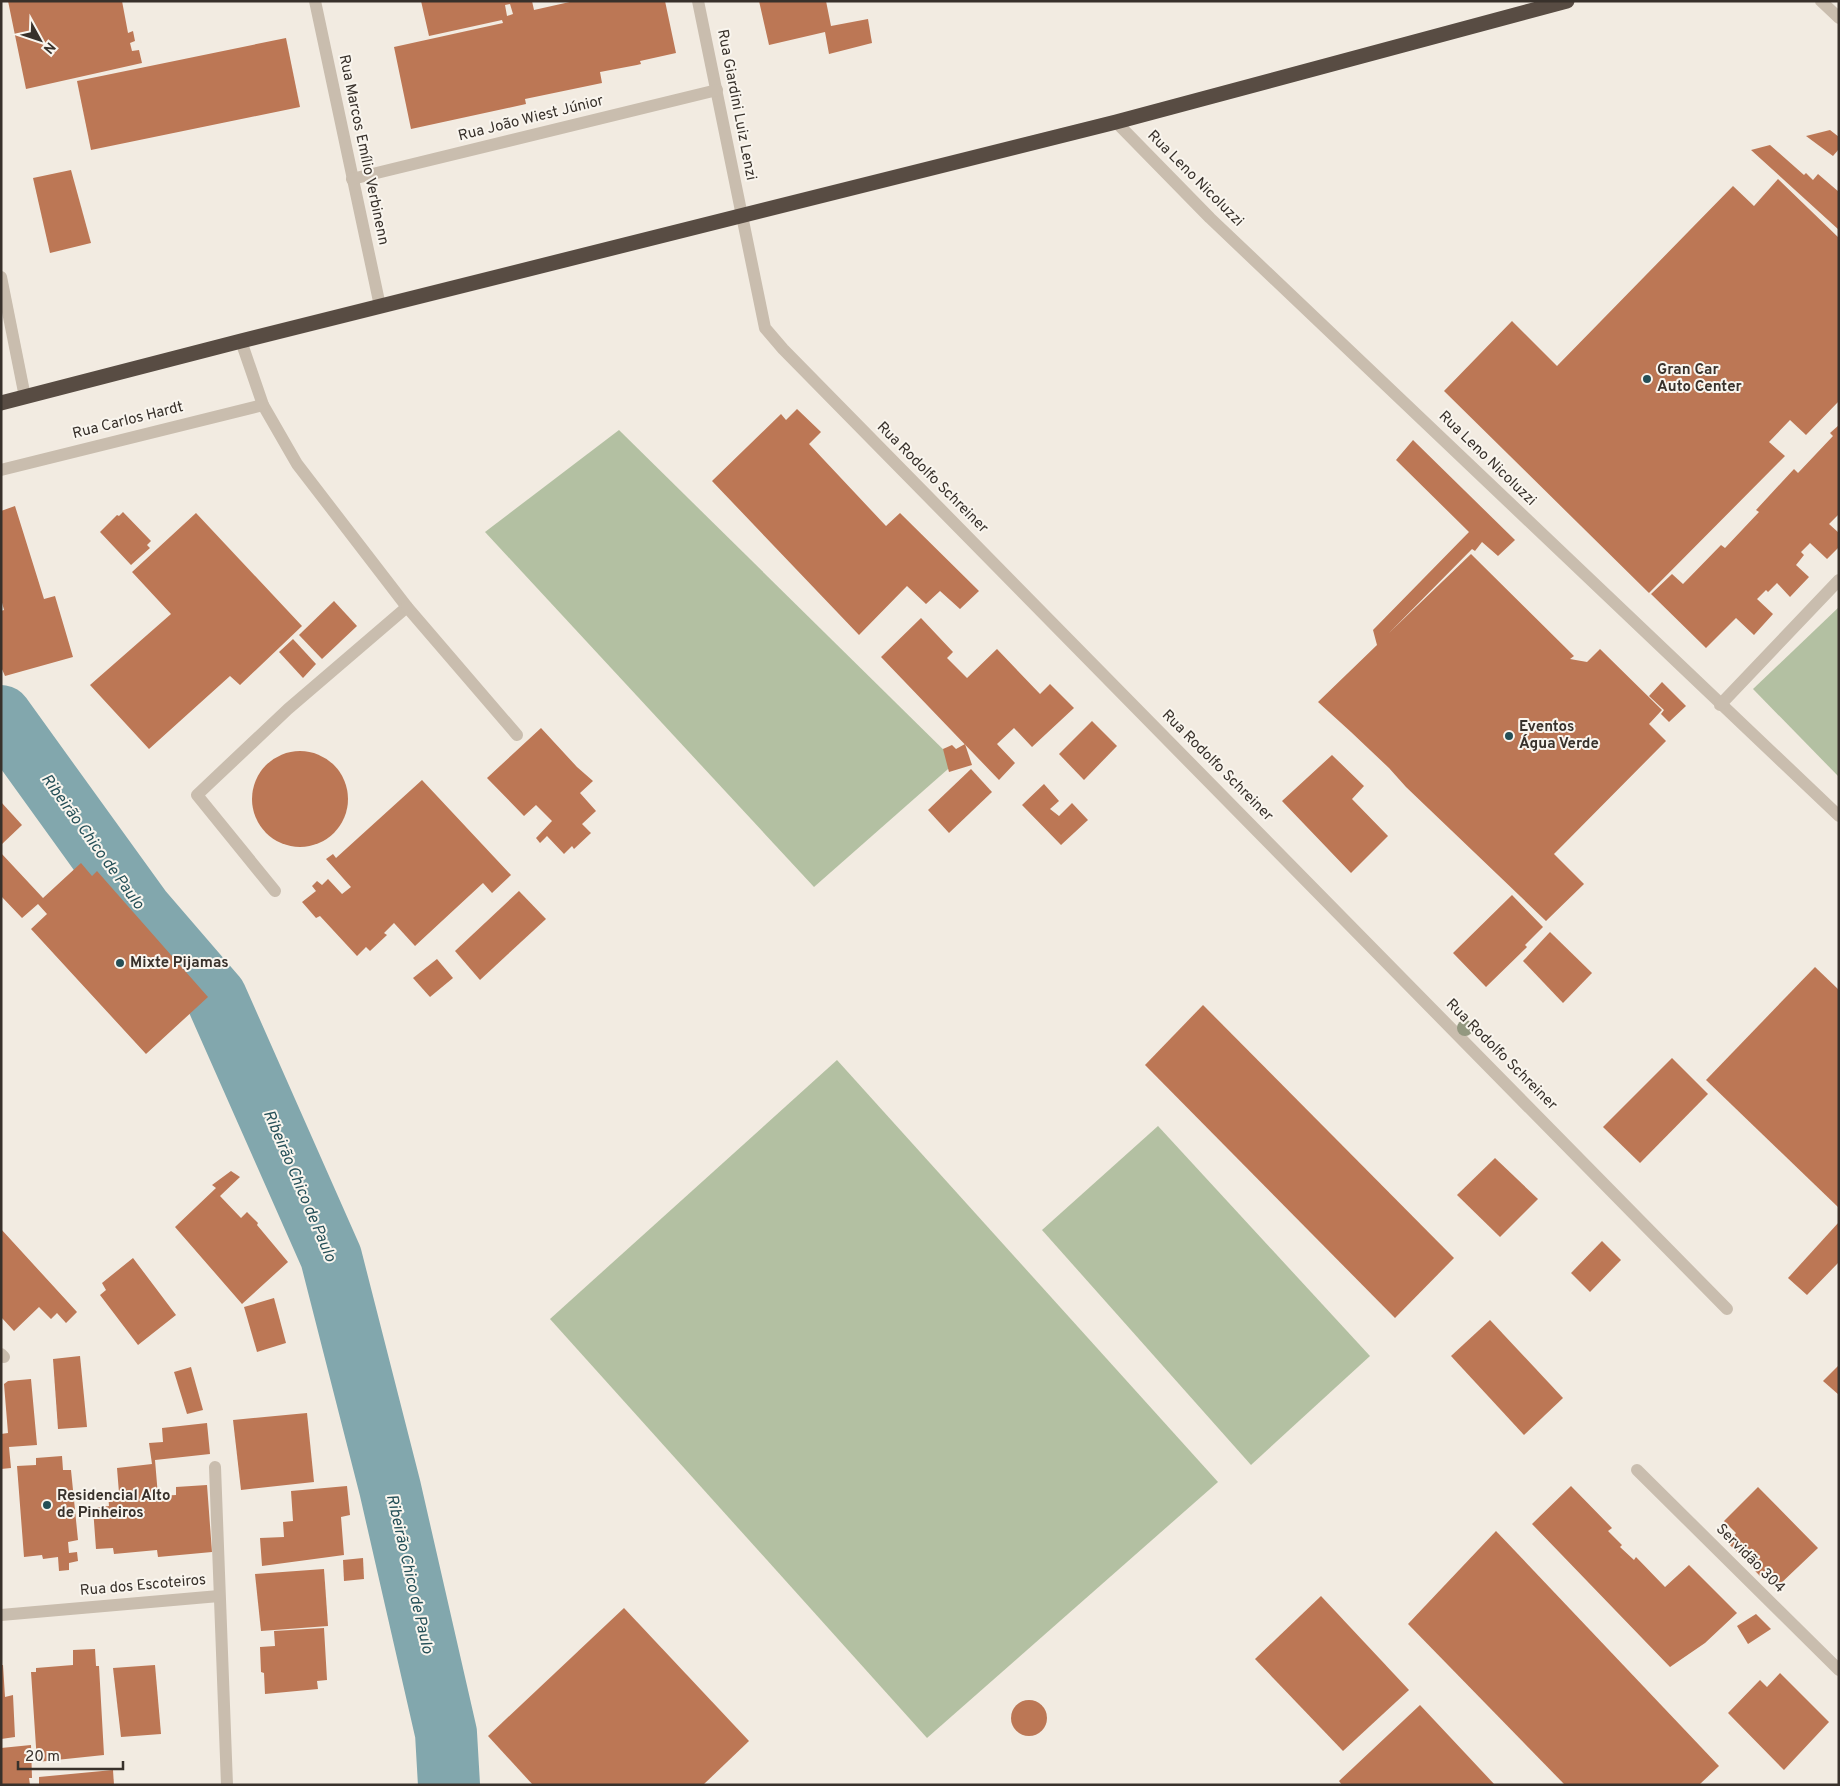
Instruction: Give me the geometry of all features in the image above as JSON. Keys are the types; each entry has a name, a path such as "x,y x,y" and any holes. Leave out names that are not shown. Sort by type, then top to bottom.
{"highway":[{"path":"1,403 1116,122 1567,1"}],"street":[{"name":"Rua Marcos Emílio Verbinenn","path":"315,1 380,306"},
{"name":"Rua Giardini Luiz Lenzi","path":"698,1 741,215"},
{"path":"1821,1 1839,18"},
{"name":"Rua João Wiest Júnior","path":"352,179 716,90"},
{"name":"Rua Leno Nicoluzzi","path":"1116,122 1210,218 1720,705 1839,816"},
{"name":"Rua Rodolfo Schreiner","path":"741,215 764,328 1727,1309"},
{"path":"1,277 25,397"},
{"path":"242,341 263,405 297,464 407,606 517,735"},
{"name":"Rua Carlos Hardt","path":"1,470 263,405"},
{"path":"1720,705 1839,580"},
{"path":"275,890 197,796 288,709 407,606"},
{"path":"215,1467 219,1596"},
{"name":"Servidão 304","path":"1638,1470 1839,1670"},
{"name":"Rua dos Escoteiros","path":"1,1615 219,1596 227,1785"}],"green space":[{"path":"619,430 956,762 814,887 485,532"},
{"path":"1839,607 1839,777 1753,689"},
{"path":"837,1060 1218,1482 927,1738 550,1319"},
{"path":"1158,1126 1370,1356 1251,1465 1042,1230"}],"building":[{"path":"8,1 122,1 128,33 133,31 135,41 130,43 132,51 139,50 142,63 26,89"},
{"path":"421,1 532,1 534,10 574,1 665,1 676,53 640,61 641,64 637,65 600,72 602,83 525,99 526,104 411,129 394,47 503,23 502,20 429,36","holes":["510,4 513,14 507,16 505,5"]},
{"path":"759,1 826,1 831,26 868,19 872,43 829,54 825,32 769,45"},
{"path":"286,38 300,107 91,150 77,81"},
{"path":"1830,130 1839,137 1839,149 1833,156 1806,136"},
{"path":"1770,145 1804,175 1806,173 1813,180 1818,174 1839,192 1839,230 1751,150"},
{"path":"71,170 91,243 50,253 33,178"},
{"name":"Gran Car Auto Center","path":"1778,179 1839,238 1839,401 1806,435 1790,420 1769,442 1785,456 1649,593 1444,391 1512,321 1557,366 1733,186 1754,206"},
{"path":"797,409 821,432 809,444 886,526 900,513 979,591 960,609 940,591 926,604 907,586 859,635 712,481 781,414 786,420"},
{"path":"1839,425 1839,514 1829,524 1839,533 1839,547 1827,559 1810,543 1801,552 1804,555 1796,565 1809,577 1790,597 1777,583 1757,599 1773,614 1754,635 1736,618 1706,648 1651,594 1672,574 1683,584 1721,545 1725,548 1759,512 1756,510 1794,469 1798,473 1833,436 1830,433"},
{"name":"Eventos Água Verde","path":"1413,440 1515,540 1498,556 1482,542 1475,551 1472,549 1389,633 1471,554 1574,656 1570,659 1587,662 1600,649 1662,710 1649,724 1666,741 1554,854 1584,884 1546,921 1406,787 1389,768 1318,702 1377,645 1373,630 1469,532 1396,460"},
{"path":"15,506 44,599 55,596 73,657 5,676 1,667 1,611 4,610 1,599 1,511"},
{"path":"123,512 151,541 147,545 150,548 131,565 100,532 117,515 119,516"},
{"path":"196,513 302,626 240,685 230,676 149,749 90,685 171,614 132,572"},
{"path":"334,601 357,626 322,659 299,635"},
{"path":"921,618 953,652 947,658 967,678 997,649 1040,694 1050,684 1074,708 1032,747 1014,728 997,744 1015,763 999,780 881,657"},
{"path":"293,639 316,664 303,678 279,652"},
{"path":"1662,682 1686,706 1669,722 1661,714 1664,710 1649,696"},
{"path":"1092,721 1117,746 1084,780 1059,754"},
{"path":"541,728 577,767 593,781 580,793 596,811 582,824 591,833 574,849 572,846 564,854 547,836 540,843 536,838 552,821 536,805 524,816 487,778"},
{"path":"965,744 972,765 949,772 943,749 952,745 956,749"},
{"path":"300,751 318,755 334,765 344,781 348,799 344,817 334,833 318,843 300,847 282,843 266,833 256,817 252,799 256,781 266,765 282,755"},
{"path":"1332,755 1364,786 1352,799 1388,836 1351,873 1282,801"},
{"path":"971,769 992,792 949,833 928,810"},
{"path":"422,780 511,875 492,893 483,883 415,946 394,923 384,933 387,935 370,951 366,947 357,956 320,916 316,918 302,902 316,891 312,886 317,881 322,885 328,879 342,894 351,887 326,859 333,854 336,858"},
{"path":"1044,784 1059,801 1050,809 1059,816 1072,803 1088,820 1061,845 1022,805"},
{"path":"1,802 22,825 1,845"},
{"name":"Mixte Pijamas","path":"1,853 43,898 81,863 92,876 97,871 208,997 146,1054 31,929 47,914 38,904 22,918 1,896"},
{"path":"519,891 546,919 480,980 455,951"},
{"path":"1512,895 1543,927 1525,945 1527,947 1486,987 1453,953"},
{"path":"1550,932 1592,973 1563,1003 1523,961"},
{"path":"437,959 453,978 430,997 413,978"},
{"path":"1815,967 1839,990 1839,1208 1706,1080"},
{"path":"1203,1005 1454,1258 1395,1318 1145,1065"},
{"path":"1672,1058 1708,1094 1640,1163 1603,1127"},
{"path":"1495,1158 1538,1199 1500,1237 1457,1195"},
{"path":"231,1171 240,1177 220,1196 241,1218 247,1212 258,1223 257,1225 288,1262 242,1304 175,1227 216,1188 212,1185"},
{"path":"1839,1222 1839,1262 1807,1295 1788,1278"},
{"path":"1,1229 77,1312 66,1323 57,1313 51,1319 39,1307 14,1331 1,1317"},
{"path":"1602,1241 1621,1260 1590,1292 1571,1273"},
{"path":"133,1258 176,1315 138,1345 100,1295 106,1290 102,1283"},
{"path":"274,1298 286,1343 257,1352 244,1307"},
{"path":"1490,1320 1563,1398 1524,1435 1451,1356"},
{"path":"80,1356 87,1427 58,1429 53,1359"},
{"path":"1839,1365 1839,1395 1823,1381"},
{"path":"191,1367 203,1410 187,1414 174,1372"},
{"path":"31,1379 37,1445 9,1447 11,1468 1,1469 1,1434 8,1433 4,1384 8,1381"},
{"path":"307,1413 314,1482 241,1490 233,1420"},
{"path":"207,1423 210,1454 155,1460 158,1496 176,1495 176,1487 207,1485 212,1552 158,1557 157,1550 114,1554 113,1548 96,1549 93,1508 109,1506 108,1494 119,1493 117,1468 152,1464 149,1443 163,1442 162,1428"},
{"name":"Residencial Alto de Pinheiros","path":"62,1456 63,1470 71,1470 78,1540 68,1542 69,1553 77,1552 78,1561 69,1563 69,1570 59,1571 58,1557 43,1559 42,1555 24,1557 17,1466 36,1465 36,1458"},
{"path":"347,1486 350,1515 341,1517 344,1555 262,1566 260,1538 284,1537 283,1522 293,1521 291,1491"},
{"path":"1571,1486 1612,1528 1608,1531 1622,1545 1620,1547 1634,1560 1636,1557 1665,1587 1689,1565 1737,1613 1705,1643 1670,1667 1532,1524"},
{"path":"1758,1487 1818,1548 1778,1586 1765,1571 1760,1576 1728,1543 1736,1533 1724,1521"},
{"path":"1496,1531 1719,1766 1699,1785 1565,1785 1408,1624"},
{"path":"363,1558 364,1579 344,1581 343,1560"},
{"path":"324,1569 328,1626 261,1631 255,1574"},
{"path":"1321,1596 1409,1690 1343,1751 1255,1659"},
{"path":"624,1608 749,1741 703,1785 533,1785 488,1736"},
{"path":"1756,1614 1771,1629 1748,1644 1737,1626"},
{"path":"324,1628 327,1680 317,1681 318,1689 265,1694 264,1673 261,1672 260,1647 275,1646 274,1631"},
{"path":"95,1649 96,1666 99,1666 104,1755 37,1762 31,1672 36,1672 36,1668 73,1665 73,1650"},
{"path":"1,1665 3,1665 5,1697 13,1695 15,1737 1,1739"},
{"path":"155,1665 161,1734 121,1737 113,1668"},
{"path":"1780,1673 1829,1722 1784,1770 1728,1713 1760,1680 1767,1687"},
{"path":"1029,1700 1042,1705 1047,1718 1042,1731 1029,1736 1016,1731 1011,1718 1016,1705"},
{"path":"1420,1705 1495,1785 1342,1785 1339,1781"},
{"path":"31,1745 32,1778 29,1778 30,1785 1,1785 1,1748"},
{"path":"113,1770 114,1785 39,1785 39,1777"}],"waterway":[{"name":"Ribeirão Chico de Paulo","path":"1,716 141,910 216,997 331,1257 390,1488 446,1733 449,1785"}],"place":[{"name":"Gran Car Auto Center","path":"1647,379"},
{"name":"Eventos Água Verde","path":"1509,736"},
{"name":"Mixte Pijamas","path":"120,963"},
{"name":"Residencial Alto de Pinheiros","path":"47,1505"}]}
